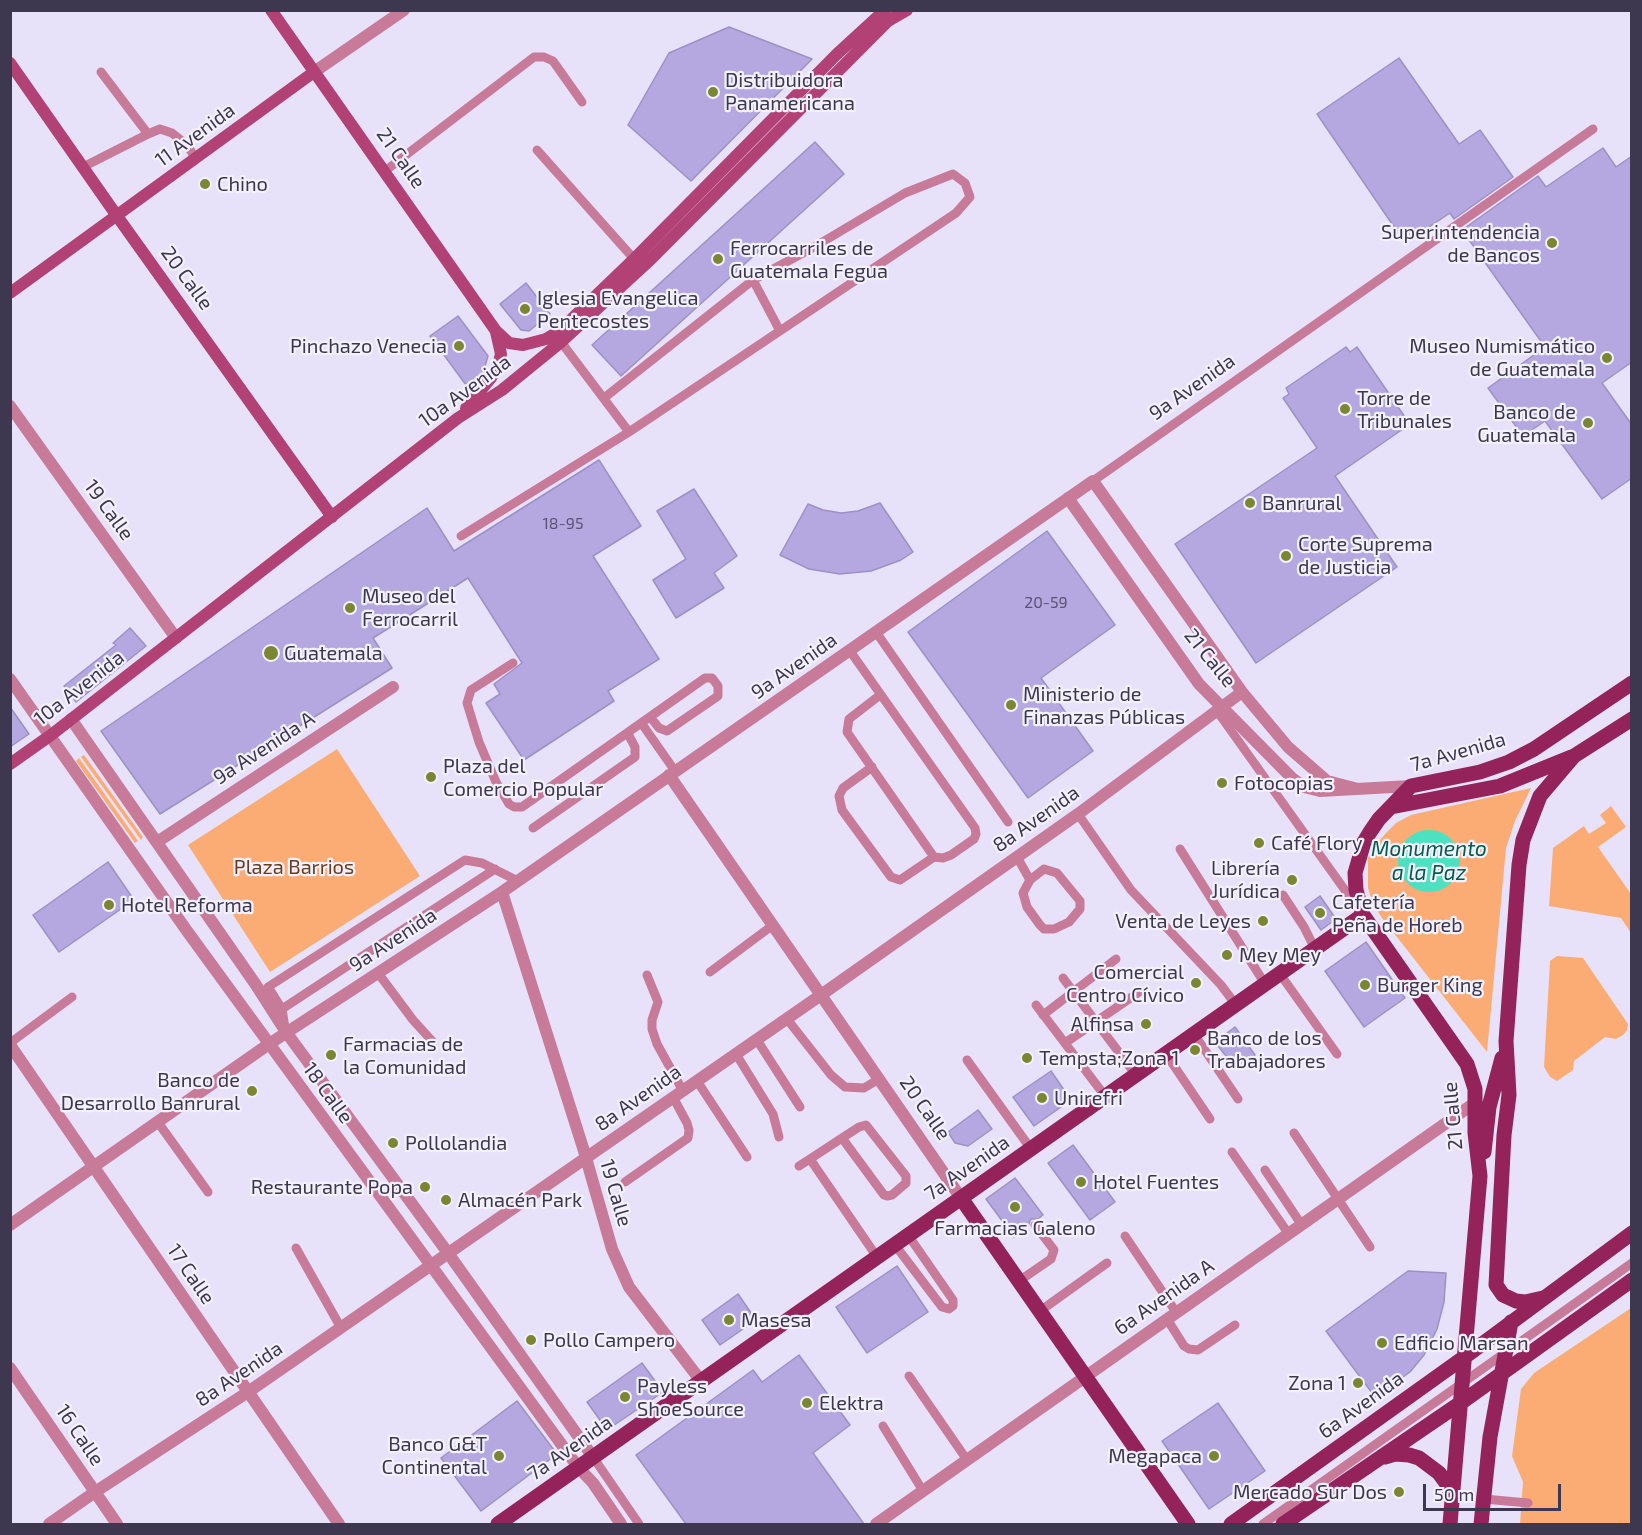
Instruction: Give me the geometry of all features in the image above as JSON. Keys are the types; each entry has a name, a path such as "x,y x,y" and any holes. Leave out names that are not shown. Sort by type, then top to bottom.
{"main road":[{"name":"21 Calle","path":"271,10 496,331"},
{"name":"10a Avenida","path":"496,331 513,345 527,345 546,339 558,332 634,259 837,54 885,10"},
{"name":"10a Avenida","path":"10,764 51,735 458,418 502,390 561,342 651,259 888,21 907,10"},
{"name":"20 Calle","path":"10,63 332,517"},
{"name":"11 Avenida","path":"10,293 314,72"},
{"path":"458,418 498,366 501,354 496,331"},
{"name":"7a Avenida","path":"498,1524 1363,915 1356,890 1355,873 1360,853 1370,832 1411,786 1480,772 1509,762 1625,692 1632,683"},
{"name":"7a Avenida","path":"1391,807 1500,786 1574,756 1632,718"},
{"path":"1544,1298 1525,1302 1516,1301 1503,1295 1496,1284 1504,1135 1509,1095 1506,1041 1523,840 1540,796 1574,756"},
{"name":"21 Calle","path":"1363,915 1467,1064 1475,1089 1475,1132 1480,1176 1450,1524"},
{"path":"1480,1176 1490,1107 1506,1041"},
{"name":"20 Calle","path":"961,1198 1188,1524"},
{"name":"6a Avenida","path":"1231,1524 1466,1356 1632,1233"},
{"path":"1283,1524 1462,1402 1632,1280"},
{"path":"1481,1524 1490,1437 1511,1322"},
{"path":"1379,1458 1395,1454 1419,1458 1439,1473 1447,1484 1451,1497"}],"street":[{"name":"11 Avenida","path":"314,72 404,10"},
{"name":"19 Calle","path":"10,406 176,638"},
{"name":"9a Avenida","path":"10,1225 286,1032 502,892 1093,481"},
{"name":"21 Calle","path":"1093,481 1242,692 1288,747 1327,781 1358,789"},
{"name":"21 Calle","path":"1068,498 1199,684 1220,709 1292,778 1304,787 1320,791 1411,786"},
{"name":"18 Calle","path":"10,679 187,931 621,1524"},
{"name":"9a Avenida A","path":"157,842 393,687"},
{"name":"8a Avenida","path":"49,1524 248,1392 787,1019 1078,814 1242,692"},
{"name":"18 Calle","path":"71,719 256,985 286,1032 448,1253 593,1457"},
{"name":"20 Calle","path":"672,773 772,925 961,1198"},
{"name":"19 Calle","path":"502,892 612,1250 629,1287 701,1381"},
{"name":"17 Calle","path":"10,1044 339,1524"},
{"name":"6a Avenida A","path":"876,1524 1476,1101"},
{"name":"16 Calle","path":"10,1368 117,1524"}],"lane":[{"path":"384,171 534,57 544,57 553,61 582,102"},
{"path":"101,72 148,134"},
{"path":"83,167 160,129 172,133 187,145 196,159"},
{"name":"9a Avenida","path":"1093,481 1593,129"},
{"path":"537,150 634,259"},
{"path":"461,536 629,432 956,213 970,197 965,183 953,174 905,193 753,280 604,398"},
{"path":"753,280 780,331"},
{"path":"561,342 629,432"},
{"path":"876,632 1008,822"},
{"path":"849,651 975,828 974,839 943,858 934,857 900,880 891,878 842,810 839,796 843,788 872,767"},
{"path":"513,663 471,690 467,703 479,742 496,782 509,804 522,807 705,678 712,678 718,686 718,696 667,731 659,728 651,718"},
{"path":"880,695 849,719 847,732 934,857"},
{"name":"21 Calle","path":"1220,709 1363,915"},
{"path":"642,724 672,773"},
{"path":"532,828 635,757 635,747 628,734"},
{"path":"1078,814 1131,890 1221,985 1236,1005"},
{"path":"1180,849 1265,984"},
{"path":"1017,857 1030,880"},
{"path":"286,1032 282,1009 268,987 465,860 482,863 518,881"},
{"path":"282,1009 495,869"},
{"path":"1044,869 1057,873 1080,901 1080,909 1069,922 1054,929 1044,929 1027,906 1023,893 1030,880 1044,869"},
{"path":"1283,895 1315,949"},
{"path":"710,972 772,925"},
{"path":"1043,1015 1116,959"},
{"path":"378,973 413,1020 433,1042"},
{"path":"1280,974 1337,1054"},
{"path":"625,1182 688,1138 689,1130 678,1094 652,1029 652,1020 658,1002 647,975"},
{"path":"1063,978 1136,1075"},
{"path":"1065,1043 1139,992"},
{"path":"10,1044 72,997"},
{"path":"1036,1005 1105,1096"},
{"path":"787,1019 831,1075 845,1088 864,1088 879,1079"},
{"path":"1194,1034 1238,1098"},
{"path":"756,1040 800,1107"},
{"path":"736,1054 773,1114 779,1137"},
{"path":"1166,1054 1210,1119"},
{"path":"967,1060 1031,1149"},
{"path":"697,1081 747,1157"},
{"path":"157,1121 208,1192"},
{"path":"799,1166 842,1138 866,1125 906,1176 906,1183 892,1195 884,1195 842,1138"},
{"path":"1294,1133 1370,1247"},
{"path":"1232,1152 1288,1233"},
{"path":"810,1159 878,1257"},
{"path":"1264,1170 1301,1224"},
{"path":"1019,1281 1051,1258 1054,1250 1035,1226"},
{"path":"895,1245 942,1307 949,1309 953,1306 953,1300 908,1236"},
{"path":"1125,1236 1172,1316 1184,1346 1198,1350 1235,1324"},
{"path":"296,1248 341,1328"},
{"path":"1040,1311 1107,1263"},
{"path":"1263,1524 1632,1263"},
{"path":"909,1376 968,1460"},
{"path":"883,1426 923,1491"},
{"name":"18 Calle","path":"593,1457 639,1524"},
{"path":"1484,1499 1528,1503"}],"green space":[{"name":"Plaza Barrios","path":"337,749 420,876 270,972 188,845"},
{"path":"84,755 143,837 141,840 81,757"},
{"path":"79,758 138,841 135,843 76,761"},
{"path":"1531,788 1515,821 1506,848 1487,1052 1373,904 1368,888 1368,858 1374,847 1396,823 1411,815"},
{"path":"1611,806 1626,827 1598,847 1631,894 1631,933 1621,918 1549,906 1553,848 1584,826 1589,834 1606,823 1600,815"},
{"path":"1557,956 1583,958 1628,1024 1623,1035 1616,1039 1605,1037 1574,1061 1573,1070 1557,1081 1550,1077 1544,1067 1550,961"},
{"path":"1631,1308 1631,1524 1520,1524 1523,1482 1512,1456 1521,1389 1534,1373"}],"water":[{"name":"Monumento a la Paz","path":"1423,830 1435,830 1451,839 1458,849 1460,861 1458,873 1451,883 1435,892 1423,892 1412,887 1403,878 1398,867 1398,855 1403,844 1412,835"}],"building":[{"name":"Distribuidora Panamericana","path":"729,27 812,59 691,181 628,125 669,53"},
{"path":"1399,58 1459,144 1480,130 1513,177 1454,219 1450,213 1405,243 1317,114"},
{"name":"Ferrocarriles de Guatemala Fegua","path":"815,142 844,174 621,376 592,345"},
{"path":"1603,148 1616,167 1632,156 1632,362 1602,383 1632,425 1632,478 1602,499 1545,421 1523,436 1488,388 1545,347 1462,230 1538,176 1546,187"},
{"name":"Iglesia Evangelica Pentecostes","path":"526,283 550,314 529,331 521,330 500,304"},
{"name":"Pinchazo Venecia","path":"458,316 488,356 483,373 466,385 430,336"},
{"name":"Corte Suprema de Justicia","path":"1346,347 1350,352 1357,347 1407,420 1400,425 1403,429 1335,476 1397,567 1256,663 1175,544 1317,448 1283,398 1289,394 1286,388"},
{"name":"Museo del Ferrocarril","path":"599,460 641,526 593,556 659,659 608,691 614,701 524,760 486,703 500,694 494,684 522,663 468,578 373,638 392,668 160,814 101,731 427,508 454,551"},
{"path":"694,489 737,556 714,573 724,588 676,618 653,580 686,559 657,511"},
{"path":"880,503 913,552 901,560 871,571 840,574 809,569 780,555 808,504 823,510 841,513 858,511"},
{"name":"Ministerio de Finanzas Públicas","path":"1047,531 1115,625 1041,678 1093,751 1028,798 908,632"},
{"path":"130,628 146,646 76,702 64,686 116,645 113,643"},
{"path":"10,707 29,734 10,747"},
{"name":"Hotel Reforma","path":"108,862 134,900 59,952 33,915"},
{"name":"Cafetería Peña de Horeb","path":"1320,896 1336,919 1321,930 1305,907"},
{"name":"Burger King","path":"1366,942 1405,998 1364,1027 1325,971"},
{"path":"1235,1027 1255,1055 1236,1069 1215,1042"},
{"name":"Unirefri","path":"1051,1071 1071,1100 1034,1126 1013,1097"},
{"path":"978,1110 992,1129 968,1146 955,1143 948,1132"},
{"name":"Hotel Fuentes","path":"1073,1145 1115,1202 1090,1220 1048,1163"},
{"name":"Farmacias Galeno","path":"1015,1178 1043,1215 1038,1219 1031,1219 1028,1226 1014,1237 986,1199"},
{"path":"897,1266 928,1312 867,1353 836,1307"},
{"name":"Edficio Marsan","path":"1408,1271 1446,1273 1444,1302 1437,1329 1424,1355 1410,1372 1375,1397 1326,1331"},
{"name":"Masesa","path":"738,1294 756,1320 720,1345 702,1320"},
{"path":"799,1355 850,1425 813,1453 864,1524 686,1524 636,1455 753,1370 762,1382"},
{"name":"Payless ShoeSource","path":"642,1363 663,1392 607,1430 587,1402"},
{"name":"Banco G&T Continental","path":"517,1401 557,1454 481,1511 441,1458"},
{"name":"Megapaca","path":"1218,1403 1265,1471 1209,1509 1162,1441"}],"place":[{"name":"Distribuidora Panamericana","path":"713,92"},
{"name":"Chino","path":"205,184"},
{"name":"Superintendencia de Bancos","path":"1552,243"},
{"name":"Ferrocarriles de Guatemala Fegua","path":"718,259"},
{"name":"Iglesia Evangelica Pentecostes","path":"525,309"},
{"name":"Pinchazo Venecia","path":"459,346"},
{"name":"Museo Numismático de Guatemala","path":"1607,358"},
{"name":"Torre de Tribunales","path":"1345,409"},
{"name":"Banco de Guatemala","path":"1588,423"},
{"name":"Banrural","path":"1250,503"},
{"name":"Corte Suprema de Justicia","path":"1286,556"},
{"name":"Museo del Ferrocarril","path":"350,608"},
{"name":"Guatemala","path":"271,653"},
{"name":"Ministerio de Finanzas Públicas","path":"1011,705"},
{"name":"Plaza del Comercio Popular","path":"431,777"},
{"name":"Fotocopias","path":"1222,783"},
{"name":"Café Flory","path":"1259,843"},
{"name":"Librería Jurídica","path":"1292,880"},
{"name":"Hotel Reforma","path":"109,905"},
{"name":"Cafetería Peña de Horeb","path":"1320,913"},
{"name":"Venta de Leyes","path":"1263,921"},
{"name":"Mey Mey","path":"1227,955"},
{"name":"Comercial Centro Cívico","path":"1196,983"},
{"name":"Burger King","path":"1365,985"},
{"name":"Alfinsa","path":"1146,1024"},
{"name":"Banco de los Trabajadores","path":"1195,1050"},
{"name":"Farmacias de la Comunidad","path":"331,1055"},
{"name":"Tempsta;Zona 1","path":"1027,1058"},
{"name":"Banco de Desarrollo Banrural","path":"252,1091"},
{"name":"Unirefri","path":"1042,1098"},
{"name":"Pollolandia","path":"393,1143"},
{"name":"Hotel Fuentes","path":"1081,1182"},
{"name":"Restaurante Popa","path":"425,1187"},
{"name":"Almacén Park","path":"446,1200"},
{"name":"Farmacias Galeno","path":"1015,1207"},
{"name":"Masesa","path":"729,1320"},
{"name":"Pollo Campero","path":"531,1340"},
{"name":"Edficio Marsan","path":"1382,1343"},
{"name":"Zona 1","path":"1358,1383"},
{"name":"Payless ShoeSource","path":"625,1397"},
{"name":"Elektra","path":"807,1403"},
{"name":"Banco G&T Continental","path":"499,1456"},
{"name":"Megapaca","path":"1214,1456"},
{"name":"Mercado Sur Dos","path":"1399,1492"}]}
